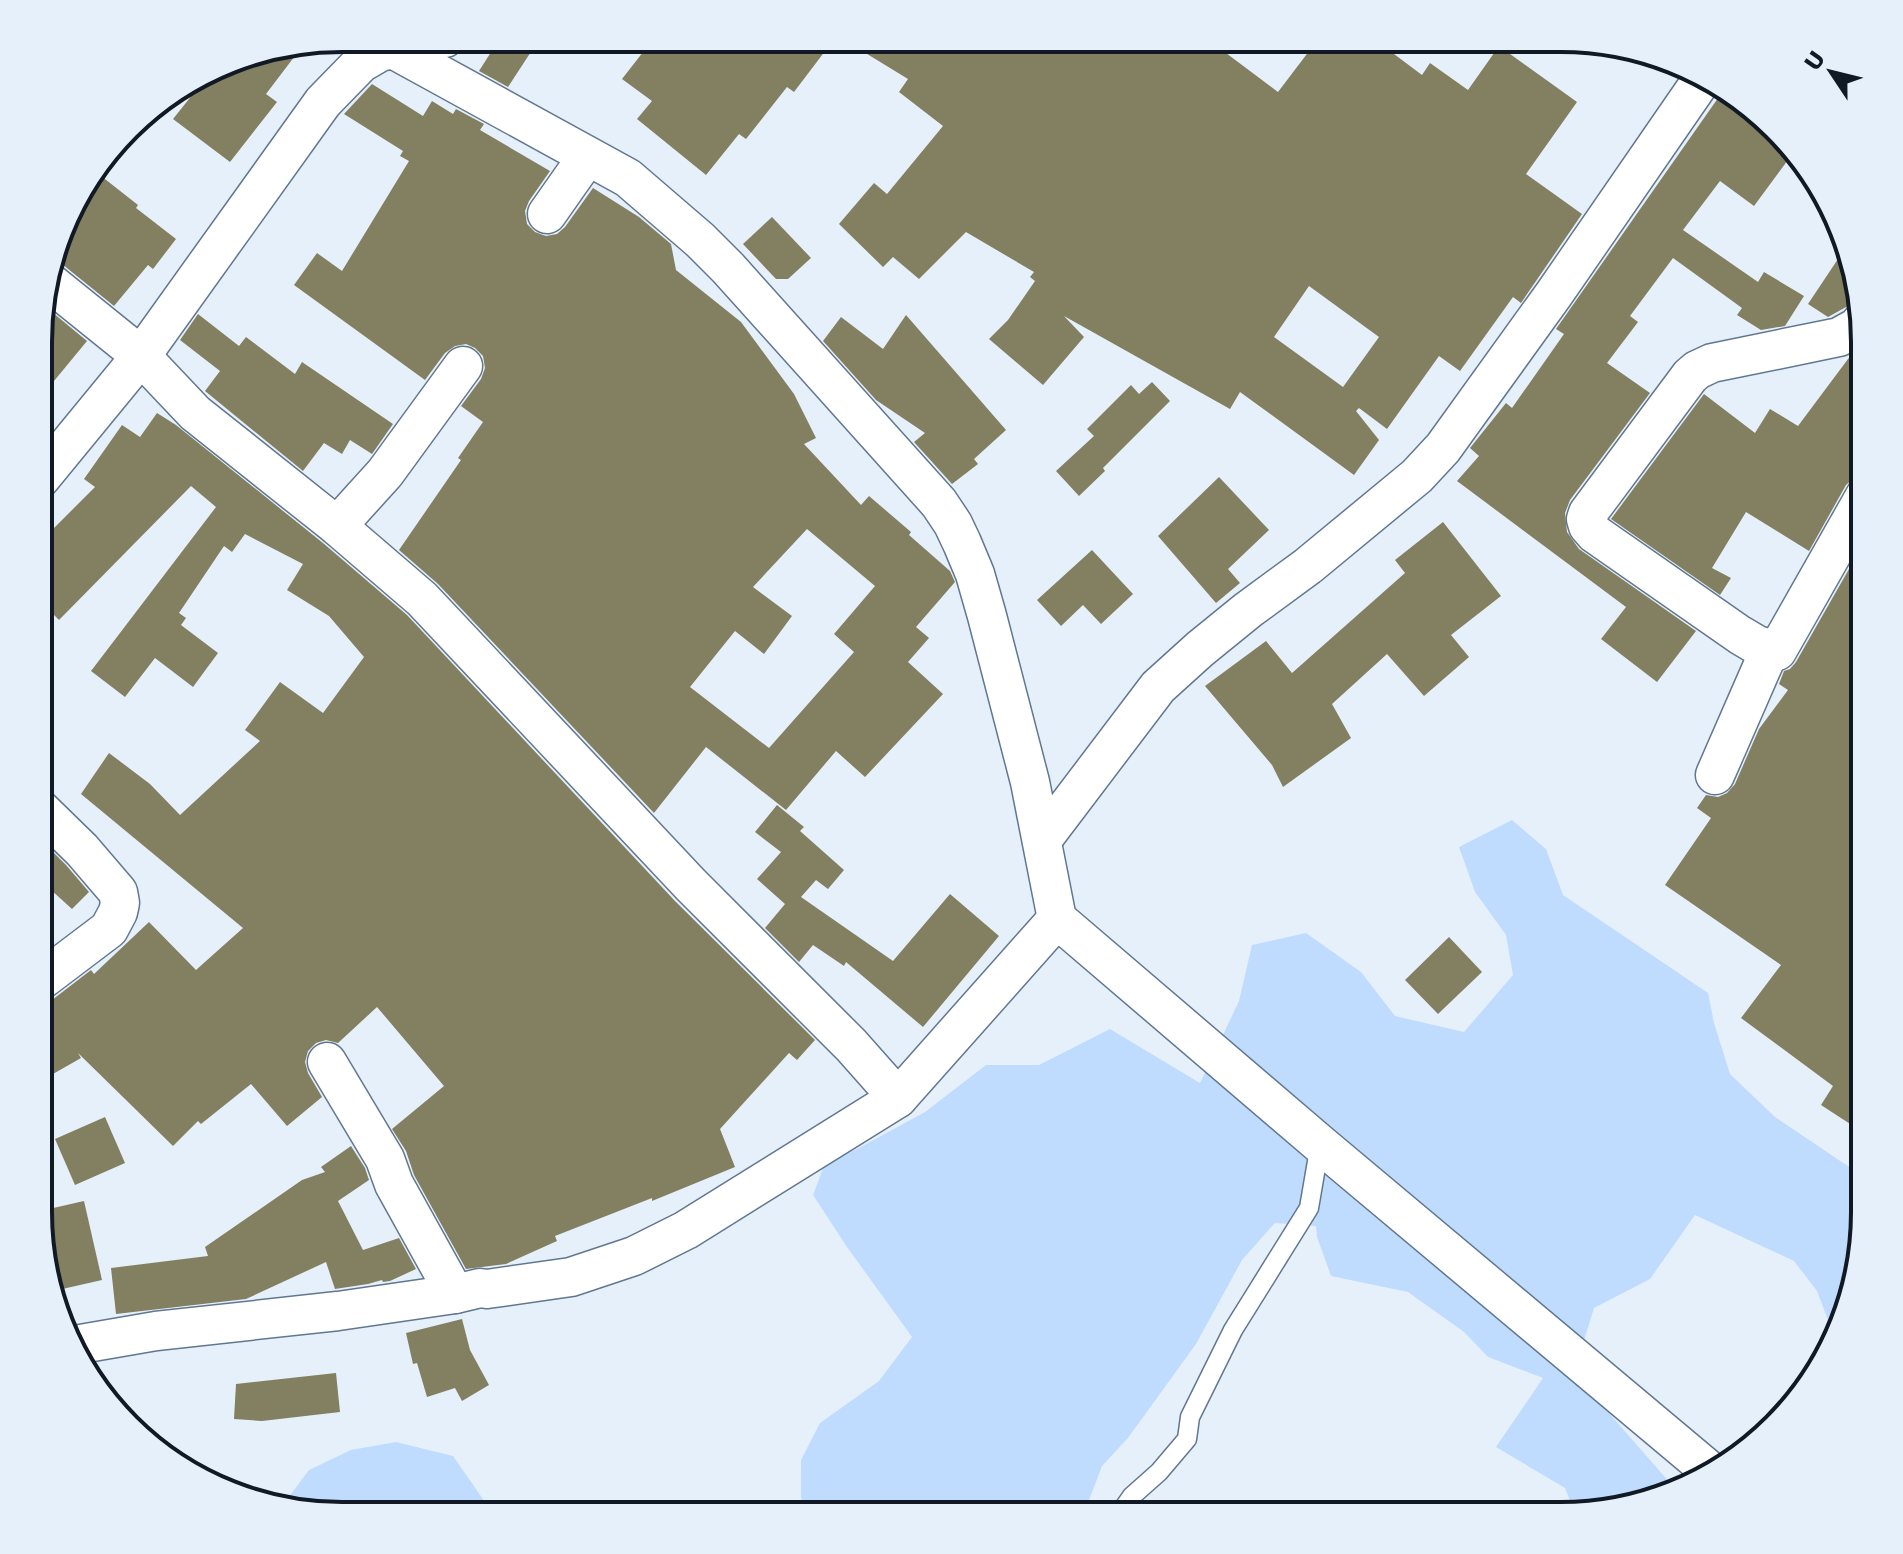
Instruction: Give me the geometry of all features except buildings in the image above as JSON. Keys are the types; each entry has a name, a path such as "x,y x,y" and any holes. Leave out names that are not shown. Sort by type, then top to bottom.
{"street":[{"path":"52,464 141,356 323,102 361,63 380,52"},
{"path":"398,52 628,178 728,268 939,503 966,553 987,616 1030,782 1057,919 1703,1465"},
{"path":"1042,840 1158,687 1200,649 1308,566 1417,476 1443,448 1697,86"},
{"path":"547,214 587,157"},
{"path":"57,288 141,356 195,413 337,526 422,599 691,885 851,1045 898,1098"},
{"path":"1850,331 1839,337 1712,363 1697,370 1586,519 1595,534 1740,635 1757,645 1777,651 1851,521"},
{"path":"337,526 385,473 463,366"},
{"path":"1715,775 1770,649"},
{"path":"52,821 118,892 120,903 109,929 52,972"},
{"path":"84,1343 156,1331 338,1311 571,1277 634,1256 686,1230 898,1098 1057,919"},
{"path":"327,1062 385,1159 394,1184 455,1294"}],"lane":[{"path":"1128,1502 1187,1439 1190,1417 1233,1330 1309,1208 1320,1144"}],"shaded area":[{"path":"1512,820 1546,849 1563,895 1708,993 1730,1074 1775,1117 1851,1168 1849,1250 1829,1323 1817,1291 1794,1261 1695,1215 1650,1279 1594,1308 1574,1373 1669,1481 1599,1500 1570,1502 1565,1488 1496,1447 1543,1378 1488,1357 1464,1332 1408,1292 1331,1276 1316,1226 1275,1223 1242,1260 1196,1344 1128,1438 1102,1466 1088,1502 802,1502 801,1460 820,1423 879,1381 912,1337 813,1195 825,1163 925,1112 986,1065 1039,1065 1110,1029 1200,1083 1239,1001 1252,945 1306,933 1361,972 1395,1016 1464,1032 1513,975 1506,935 1475,892 1459,847"},
{"path":"396,1442 453,1456 485,1502 342,1502 289,1497 309,1470 351,1450"}]}
